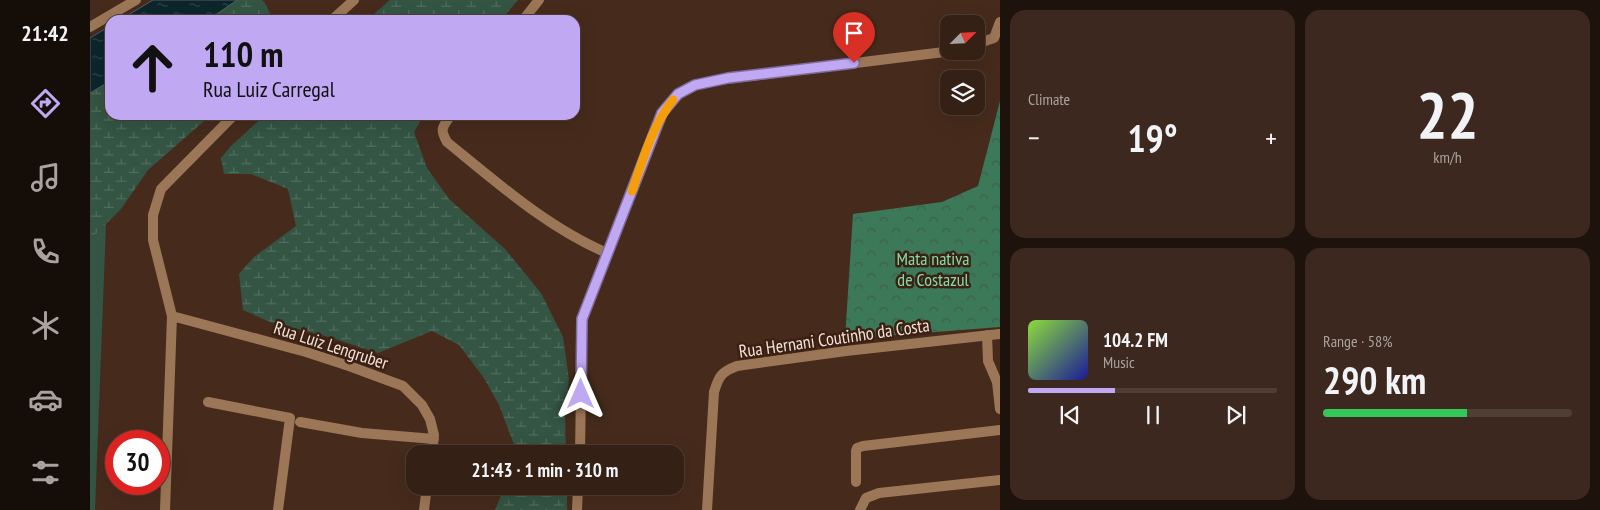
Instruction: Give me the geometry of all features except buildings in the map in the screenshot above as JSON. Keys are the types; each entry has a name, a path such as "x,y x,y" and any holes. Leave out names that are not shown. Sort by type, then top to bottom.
{"street":[{"path":"110,15 136,0"},
{"path":"338,15 354,0"},
{"path":"527,15 539,0"},
{"path":"90,27 105,18"},
{"path":"985,41 994,38 1000,22"},
{"path":"580,445 582,319 662,113 678,94 695,85 711,81 940,52"},
{"path":"165,510 172,316 153,240 153,215 161,189 229,120"},
{"path":"448,120 442,128 442,133 447,142 506,189 569,234 607,253"},
{"name":"Rua Luiz Lengruber","path":"172,316 306,352 403,386 422,405 430,419 434,435 433,445"},
{"name":"Rua Hernani Coutinho da Costa","path":"707,510 714,392 718,377 726,370 737,366 846,351 1000,334"},
{"path":"987,335 988,362 998,378 1000,409"},
{"path":"208,402 290,418 278,510"},
{"path":"300,422 362,433 434,439"},
{"path":"856,482 857,448 1000,430"},
{"path":"860,510 866,498 880,493 1000,480"},
{"path":"424,510 426,495"},
{"path":"577,510 578,495"}],"green space":[{"path":"237,0 262,0 271,15 215,15"},
{"path":"390,0 518,0 505,15 373,15"},
{"path":"105,84 105,120 205,120 148,170 121,209 90,240 90,93"},
{"name":"Mata nativa de Costazul","path":"1000,101 1000,327 845,339 853,214 942,202 978,186"},
{"path":"260,120 421,120 414,132 427,168 449,199 505,249 541,293 563,337 569,379 565,416 566,445 514,445 499,405 484,378 459,345 432,331 378,353 329,337 270,322 243,310 239,274 254,257 296,226 288,189 251,174 224,174 221,158 231,146"},
{"path":"106,224 95,510 90,510 90,240"},
{"path":"501,495 567,495 567,510 495,510"}],"water":[{"path":"153,0 237,0 215,15 128,15"},
{"path":"105,29 105,84 90,93 90,38"}],"slow traffic":[{"path":"632,191 653,132 662,113 673,100"}],"route":[{"path":"581,394 582,319 653,132 662,113 678,94 695,85 728,78 854,63"}]}
